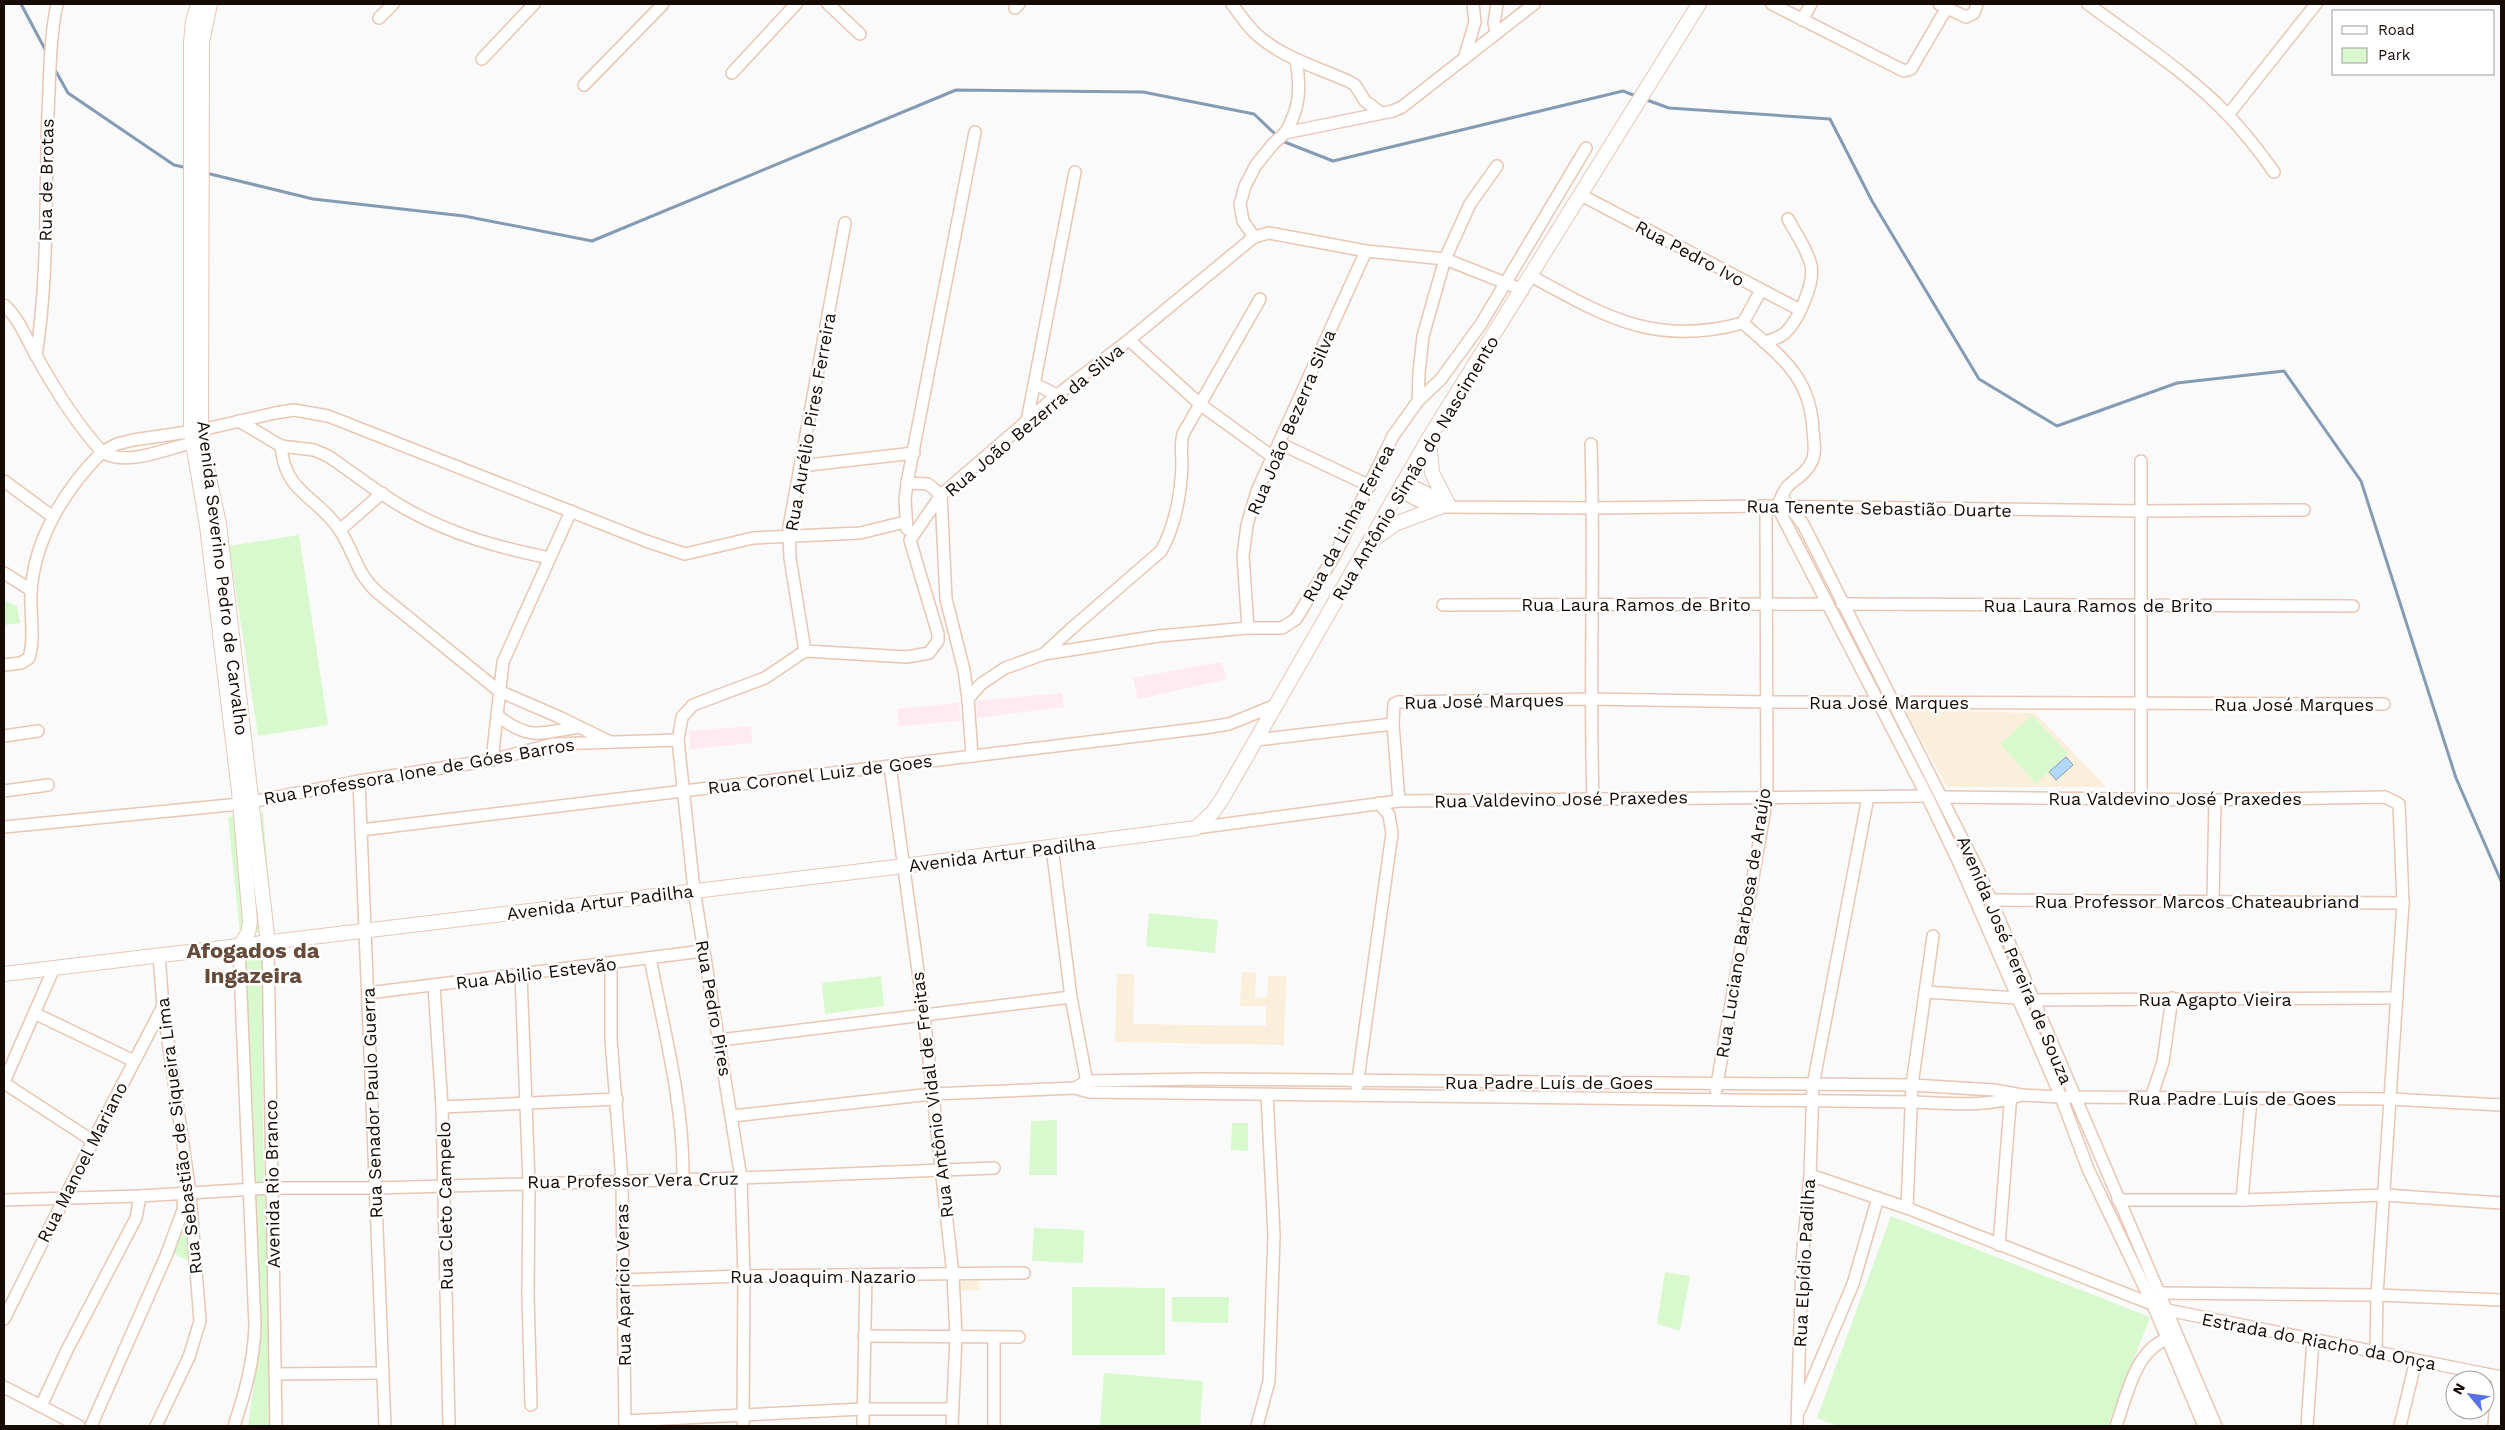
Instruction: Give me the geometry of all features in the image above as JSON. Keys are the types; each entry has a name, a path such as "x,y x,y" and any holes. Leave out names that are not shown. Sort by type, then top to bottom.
{"main road":[{"name":"Avenida Severino Pedro de Carvalho","path":"198,4 193,21 191,43 196,164 194,435 204,456 219,524 239,753 268,943"},
{"name":"Avenida Severino Pedro de Carvalho","path":"196,164 202,42 210,4"},
{"name":"Rua Antônio Simão do Nascimento","path":"1196,828 1213,812 1429,438 1523,290 1699,4"},
{"path":"1369,542 1394,524 1447,505 1432,474 1429,438"},
{"name":"Avenida Severino Pedro de Carvalho","path":"239,947 248,934 250,922 245,797"},
{"name":"Avenida Artur Padilha","path":"4,974 904,866 1196,828"}],"street":[{"name":"Rua de Brotas","path":"36,356 44,290 50,50 57,4"},
{"path":"379,18 393,4"},
{"path":"482,59 534,4"},
{"path":"584,85 663,4"},
{"path":"732,73 796,4"},
{"path":"828,4 860,34"},
{"path":"1232,4 1254,32 1274,48 1296,60 1348,81 1355,86 1365,101 1381,113"},
{"path":"1464,60 1475,22 1473,4"},
{"path":"1496,33 1494,23 1498,4"},
{"path":"1285,133 1402,107 1534,4"},
{"path":"1772,4 1904,72 1911,69 1942,6 1966,17 1974,14 1977,4"},
{"path":"1802,20 1811,4"},
{"path":"2088,4 2202,91 2228,115 2254,144 2274,172"},
{"path":"2228,115 2316,4"},
{"path":"1254,237 1243,221 1240,204 1245,186 1262,156 1285,133 1293,121 1299,95 1296,60"},
{"path":"806,650 907,658 929,654 938,641 937,625 923,590 905,522 907,483 975,132"},
{"name":"Rua da Linha Ferrea","path":"968,699 981,684 1005,668 1044,654 1160,636 1248,628 1282,628 1296,619 1336,553 1393,436 1418,401 1441,379 1457,357 1506,282 1586,148"},
{"path":"1418,401 1419,373 1424,336 1430,306 1444,259 1470,204 1497,166"},
{"path":"1027,421 1075,172"},
{"name":"Rua Pedro Ivo","path":"1581,195 1800,310"},
{"path":"1764,342 1784,334 1800,310 1812,278 1811,266 1788,219"},
{"name":"Rua Aurélio Pires Ferreira","path":"806,650 790,558 789,527 845,223"},
{"name":"Rua João Bezerra da Silva","path":"910,540 941,495 1058,395 1129,340 1254,237 1269,233 1366,251"},
{"path":"1366,251 1444,259 1523,290"},
{"name":"Rua João Bezerra Silva","path":"1248,628 1243,556 1247,525 1255,499 1366,251"},
{"path":"1531,276 1598,313 1638,326 1667,331 1699,331 1744,323"},
{"path":"1744,323 1761,290"},
{"path":"1044,654 1070,629 1161,551 1171,528 1181,482 1182,440 1260,299"},
{"path":"4,305 15,317 36,356 87,435 102,452 110,457 129,458 239,421 294,410 328,416 570,512 685,554 753,538 860,533 905,522"},
{"path":"1744,323 1796,374 1810,401 1813,418 1814,450 1812,460 1807,470 1786,489 1775,503"},
{"path":"1129,340 1201,405 1273,457"},
{"path":"1034,384 1058,395"},
{"path":"239,421 281,446 314,450 328,456 406,509 435,524 487,544 550,558"},
{"path":"4,665 21,663 29,658 31,590 36,566 53,516 75,482 102,452 116,444 133,440 194,435"},
{"path":"1279,443 1370,486"},
{"path":"1591,444 1593,508 1590,699 1593,798"},
{"path":"281,446 283,463 288,476 340,530 367,583 499,691 610,742"},
{"path":"800,466 914,453"},
{"path":"2141,461 2141,799"},
{"path":"4,481 53,516"},
{"path":"907,483 928,484 941,495 946,599 964,670 972,756"},
{"name":"Rua Tenente Sebastião Duarte","path":"1400,488 1408,495 1426,504 1447,505 1593,508 1775,503 1790,506 2141,511 2304,510"},
{"path":"340,530 382,493"},
{"name":"Rua Luciano Barbosa de Araújo","path":"1715,1099 1716,1084 1767,797 1768,702 1765,603 1775,503"},
{"name":"Avenida José Pereira de Souza","path":"1775,503 1876,701 1927,796 1960,865 2061,1098 2088,1168 2153,1305 2173,1337 2216,1426"},
{"name":"Avenida José Pereira de Souza","path":"1790,506 1803,524 1842,604 1942,797 1991,900 2118,1200 2167,1310 2173,1337 2204,1426"},
{"path":"492,760 503,662 570,512"},
{"path":"4,573 31,590"},
{"name":"Rua Laura Ramos de Brito","path":"1443,605 1828,604"},
{"name":"Rua Laura Ramos de Brito","path":"1842,604 2353,606"},
{"name":"Rua Pedro Pires","path":"743,1421 744,1276 741,1178 733,1116 703,951 694,890 678,740 682,717 696,704 765,678 806,650"},
{"name":"Rua José Marques","path":"1256,740 1394,724 1394,704 1398,702 1590,699 1768,702 2384,704"},
{"name":"Rua Coronel Luiz de Goes","path":"362,830 1204,728 1229,724 1276,705"},
{"path":"498,716 517,730 527,733 578,726"},
{"path":"1394,724 1399,801"},
{"path":"4,736 38,731"},
{"name":"Rua Professora Ione de Góes Barros","path":"4,827 359,781 492,760 554,744 678,740"},
{"name":"Rua Antônio Vidal de Freitas","path":"890,766 924,1015 953,1275 956,1336 952,1426"},
{"name":"Rua Senador Paulo Guerra","path":"359,781 385,1426"},
{"path":"4,791 48,785"},
{"name":"Rua Valdevino José Praxedes","path":"1196,828 1399,801 1927,796"},
{"name":"Rua Elpídio Padilha","path":"1797,1421 1802,1261 1810,1175 1813,1085 1868,797"},
{"name":"Rua Valdevino José Praxedes","path":"1942,797 2215,800 2385,797 2396,801 2401,811 2403,903"},
{"path":"2213,901 2215,800"},
{"path":"1357,1096 1357,1080 1392,833 1390,814 1379,803"},
{"path":"733,1116 932,1094 1088,1086 1071,996 1052,847"},
{"name":"Rua Professor Marcos Chateaubriand","path":"1991,900 2403,903"},
{"path":"2376,1352 2377,1295 2403,903"},
{"path":"1907,1208 1912,1086 1933,936"},
{"name":"Avenida Rio Branco","path":"268,943 276,1426"},
{"name":"Avenida Rio Branco","path":"234,1426 247,1384 254,1345 250,1188 239,947"},
{"name":"Rua Abilio Estevão","path":"368,993 612,964 703,951"},
{"name":"Rua Sebastião de Siqueira Lima","path":"156,1426 189,1357 200,1321 187,1193 163,1006 159,956"},
{"path":"650,958 674,1079 684,1154 684,1179"},
{"name":"Rua Aparício Veras","path":"612,964 611,1038 622,1181 625,1424"},
{"path":"54,968 36,1014 4,1083 92,1141"},
{"path":"521,975 529,1182 528,1294 531,1405"},
{"name":"Rua Cleto Campelo","path":"434,986 445,1185 449,1426"},
{"path":"1925,992 2017,998"},
{"path":"720,1040 1071,996"},
{"path":"2151,1098 2162,1062 2172,998"},
{"name":"Rua Agapto Vieira","path":"2033,1000 2397,998"},
{"name":"Rua Manoel Mariano","path":"4,1319 92,1141 163,1006"},
{"path":"36,1014 134,1061"},
{"name":"Rua Padre Luís de Goes","path":"1088,1086 1357,1080 1912,1086 2061,1098 2390,1099 2501,1106"},
{"name":"Rua Padre Luís de Goes","path":"1088,1086 1267,1095 1912,1102 1972,1102 2014,1095"},
{"path":"1257,1426 1269,1380 1274,1235 1267,1095"},
{"path":"1999,1245 2014,1095"},
{"path":"2242,1200 2251,1098"},
{"path":"442,1107 617,1099"},
{"name":"Rua Professor Vera Cruz","path":"4,1200 140,1196 250,1188 376,1188 529,1182 741,1178 994,1168"},
{"name":"Estrada do Riacho da Onça","path":"1810,1175 1907,1208 2167,1310 2500,1377"},
{"path":"91,1426 166,1256 183,1210 187,1193"},
{"path":"41,1406 67,1350 136,1218 140,1196"},
{"path":"2118,1200 2242,1200 2385,1196 2501,1203"},
{"path":"1797,1421 1853,1284 1878,1198"},
{"name":"Rua Joaquim Nazario","path":"622,1280 744,1276 1024,1273"},
{"path":"863,1426 866,1275"},
{"path":"2160,1293 2377,1295 2501,1300"},
{"path":"864,1336 1019,1337"},
{"path":"994,1337 994,1426"},
{"path":"2116,1426 2142,1360 2153,1346 2173,1337"},
{"path":"2307,1426 2313,1340"},
{"path":"2400,1426 2416,1360"},
{"path":"275,1374 382,1373"},
{"path":"2494,1426 2500,1377"},
{"path":"4,1387 79,1426"},
{"path":"625,1424 743,1421 862,1409 953,1409"}],"shaded area":[{"path":"1221,662 1227,679 1138,699 1133,678"},
{"path":"1062,693 1064,707 977,718 976,701"},
{"path":"959,703 961,721 898,726 897,709"},
{"path":"1905,710 2035,713 2106,787 1947,787"},
{"path":"751,726 752,743 690,749 689,731"},
{"path":"1242,972 1256,973 1255,998 1267,997 1268,976 1286,976 1284,1045 1115,1042 1117,974 1134,974 1133,1024 1266,1026 1266,1006 1240,1006"},
{"path":"960,1281 979,1281 979,1290 960,1291"}],"green space":[{"path":"299,535 328,725 258,736 229,546"},
{"path":"4,600 17,606 20,623 4,625"},
{"path":"2032,715 2068,754 2036,783 2000,744"},
{"path":"263,812 273,932 240,933 228,817"},
{"path":"1149,913 1218,920 1215,953 1146,946"},
{"path":"262,951 263,1129 272,1426 248,1426 261,1336 244,953"},
{"path":"881,976 884,1006 825,1014 822,983"},
{"path":"1057,1120 1057,1175 1029,1175 1031,1121"},
{"path":"1232,1123 1248,1123 1248,1151 1231,1150"},
{"path":"1891,1216 2150,1317 2108,1426 1838,1426 1817,1418"},
{"path":"187,1218 191,1262 172,1253"},
{"path":"1034,1228 1084,1230 1083,1263 1032,1261"},
{"path":"1665,1272 1690,1276 1680,1331 1657,1324"},
{"path":"1072,1287 1165,1288 1165,1355 1072,1355"},
{"path":"1172,1297 1229,1297 1228,1323 1172,1322"},
{"path":"1104,1373 1203,1381 1200,1426 1100,1426"}],"water":[{"path":"2066,757 2073,765 2056,780 2049,772"}],"waterway":[{"path":"21,4 47,53"},
{"path":"54,68 68,93 174,165 188,168"},
{"path":"206,173 313,199 464,216 592,241 956,90 1143,92 1254,114 1274,133"},
{"path":"1282,141 1333,161 1623,91 1636,96"},
{"path":"1644,99 1669,108 1830,119 1872,201 1979,379 2057,426 2177,383 2284,371 2361,481 2456,778 2501,881"}],"district":[{"name":"Afogados da Ingazeira","path":"253,962"}]}
